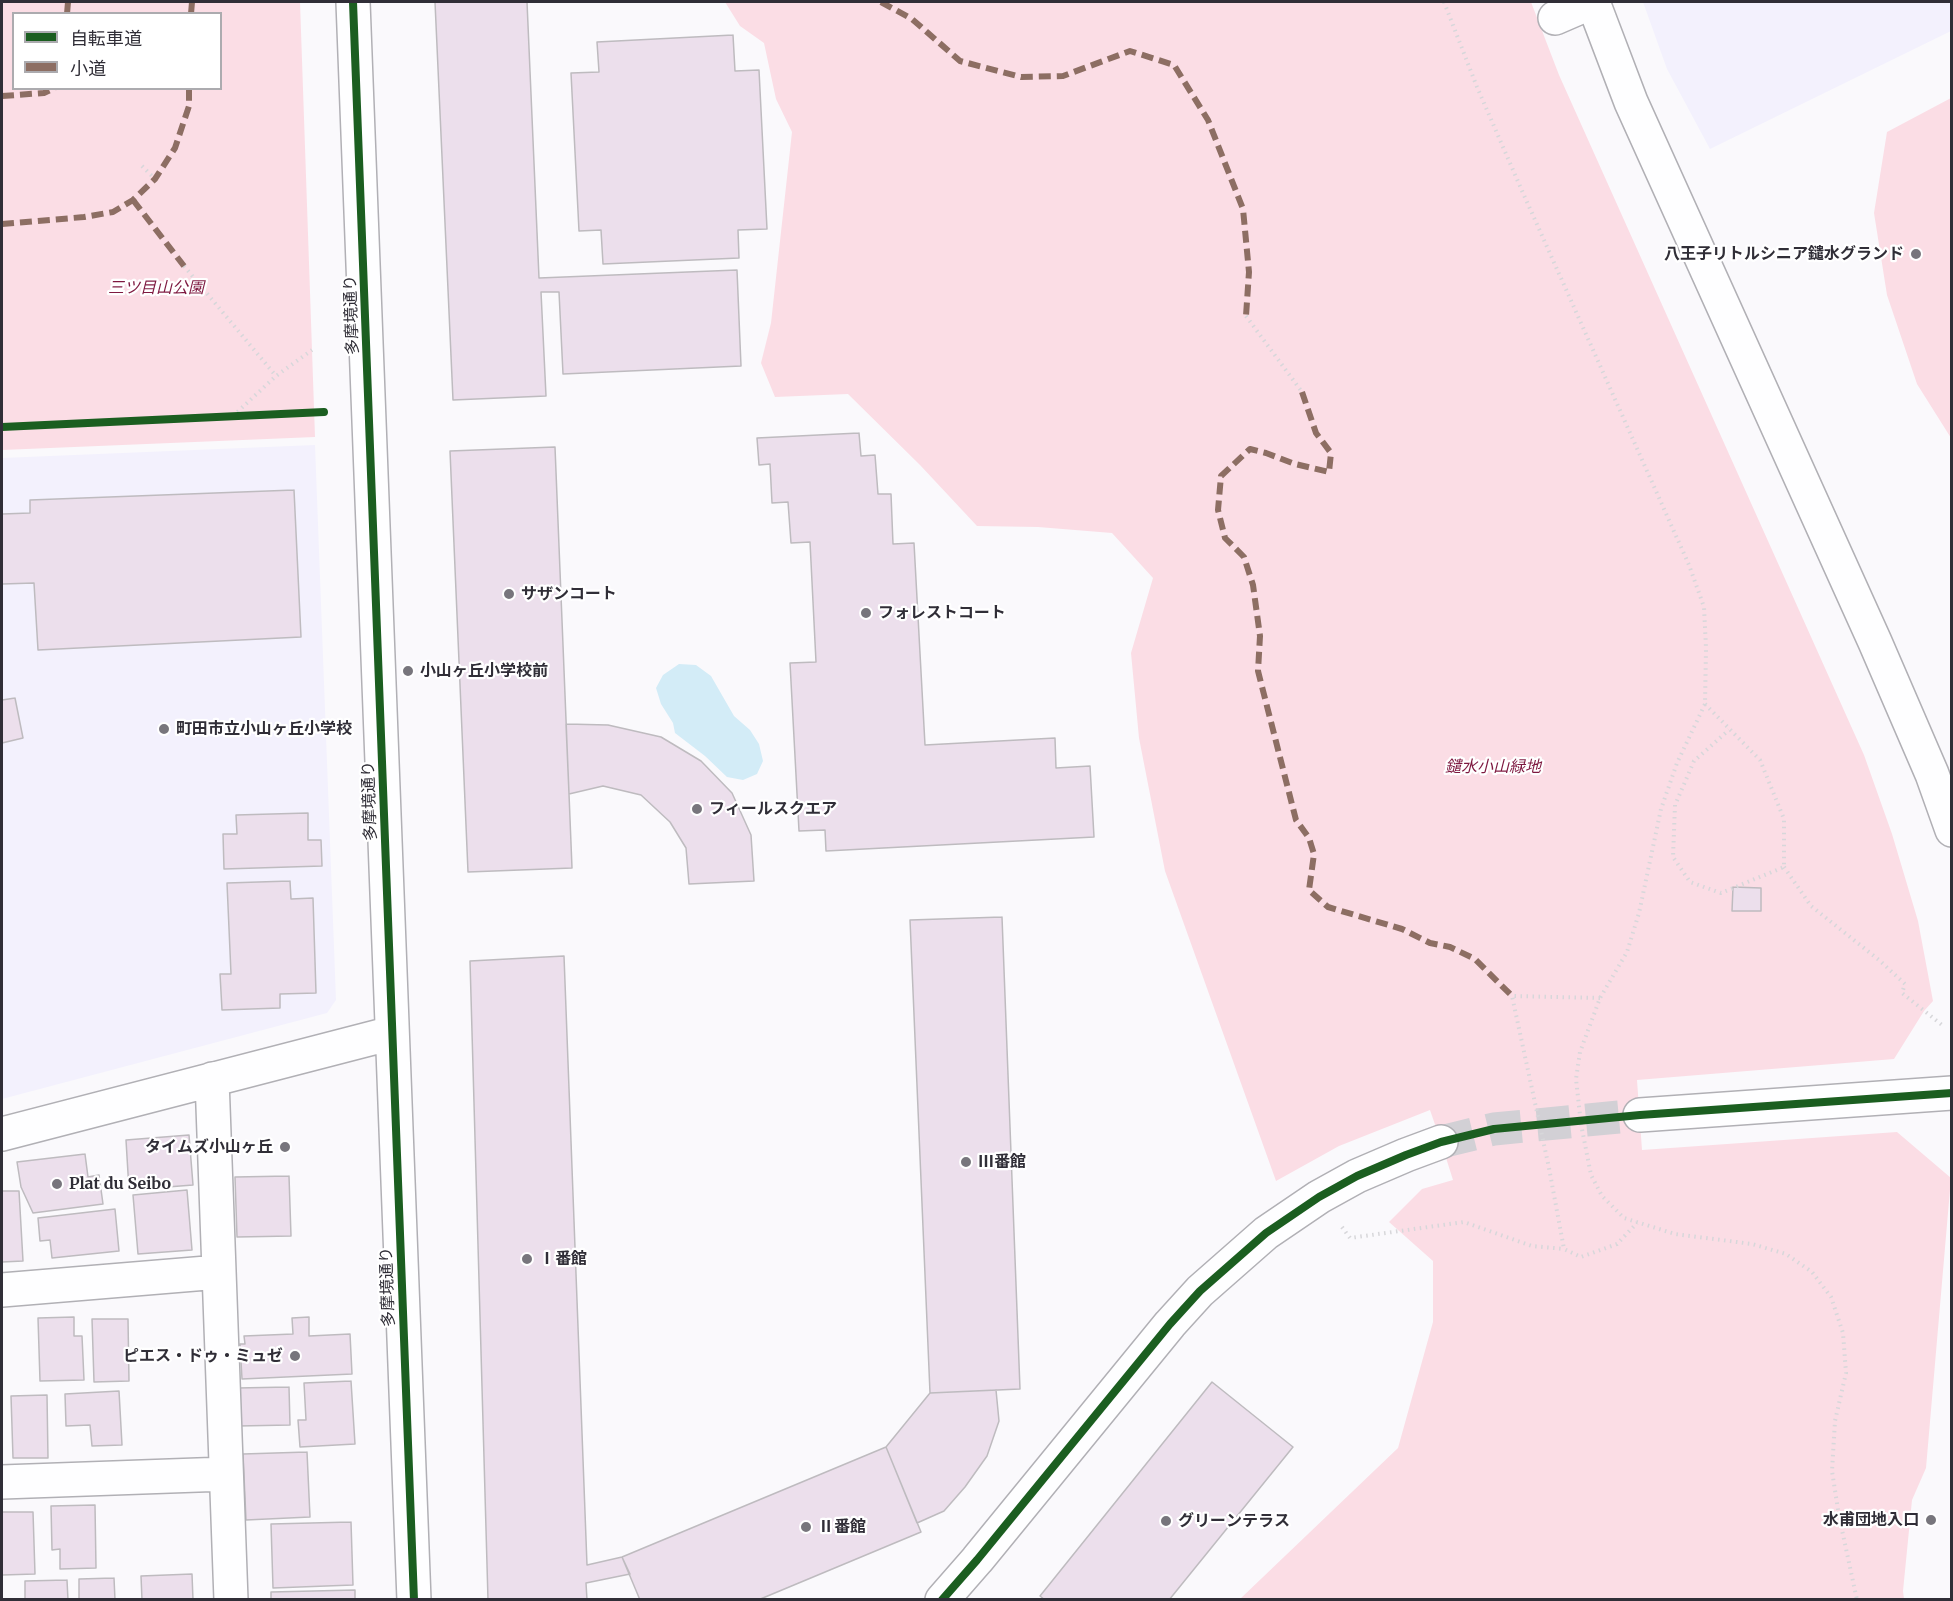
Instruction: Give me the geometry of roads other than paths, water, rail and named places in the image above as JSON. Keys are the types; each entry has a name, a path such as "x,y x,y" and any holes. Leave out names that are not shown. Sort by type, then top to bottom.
{"street":[{"name":"多摩境通り","path":"353,2 414,1599"},
{"path":"1555,18 1592,2 1631,102 1904,709 1932,774 1952,830"},
{"path":"2,1134 392,1032"},
{"path":"212,1079 231,1599"},
{"path":"1640,1115 1952,1094"},
{"path":"942,1599 977,1560 1170,1324 1200,1291 1266,1233 1319,1197 1357,1176 1441,1142"},
{"path":"2,1290 219,1272"},
{"path":"2,1482 226,1474"}],"water":[{"path":"679,664 696,665 711,676 734,716 750,730 759,744 763,761 757,774 743,780 727,777 705,756 675,733 673,723 661,704 656,688 663,675"}],"tunnel":[{"path":"1441,1142 1494,1129 1640,1115"}],"place":[{"name":"八王子リトルシニア鑓水グランド","path":"1916,254"},
{"name":"サザンコート","path":"509,594"},
{"name":"フォレストコート","path":"866,613"},
{"name":"小山ヶ丘小学校前","path":"408,671"},
{"name":"町田市立小山ヶ丘小学校","path":"164,729"},
{"name":"フィールスクエア","path":"697,809"},
{"name":"タイムズ小山ヶ丘","path":"285,1147"},
{"name":"Ⅲ番館","path":"966,1162"},
{"name":"Plat du Seibo","path":"57,1184"},
{"name":"Ⅰ番館","path":"527,1259"},
{"name":"ピエス・ドゥ・ミュゼ","path":"295,1356"},
{"name":"水甫団地入口","path":"1931,1520"},
{"name":"グリーンテラス","path":"1166,1521"},
{"name":"Ⅱ番館","path":"806,1527"}],"park label":[{"name":"三ツ目山公園","path":"156,288"},
{"name":"鑓水小山緑地","path":"1493,767"}]}
